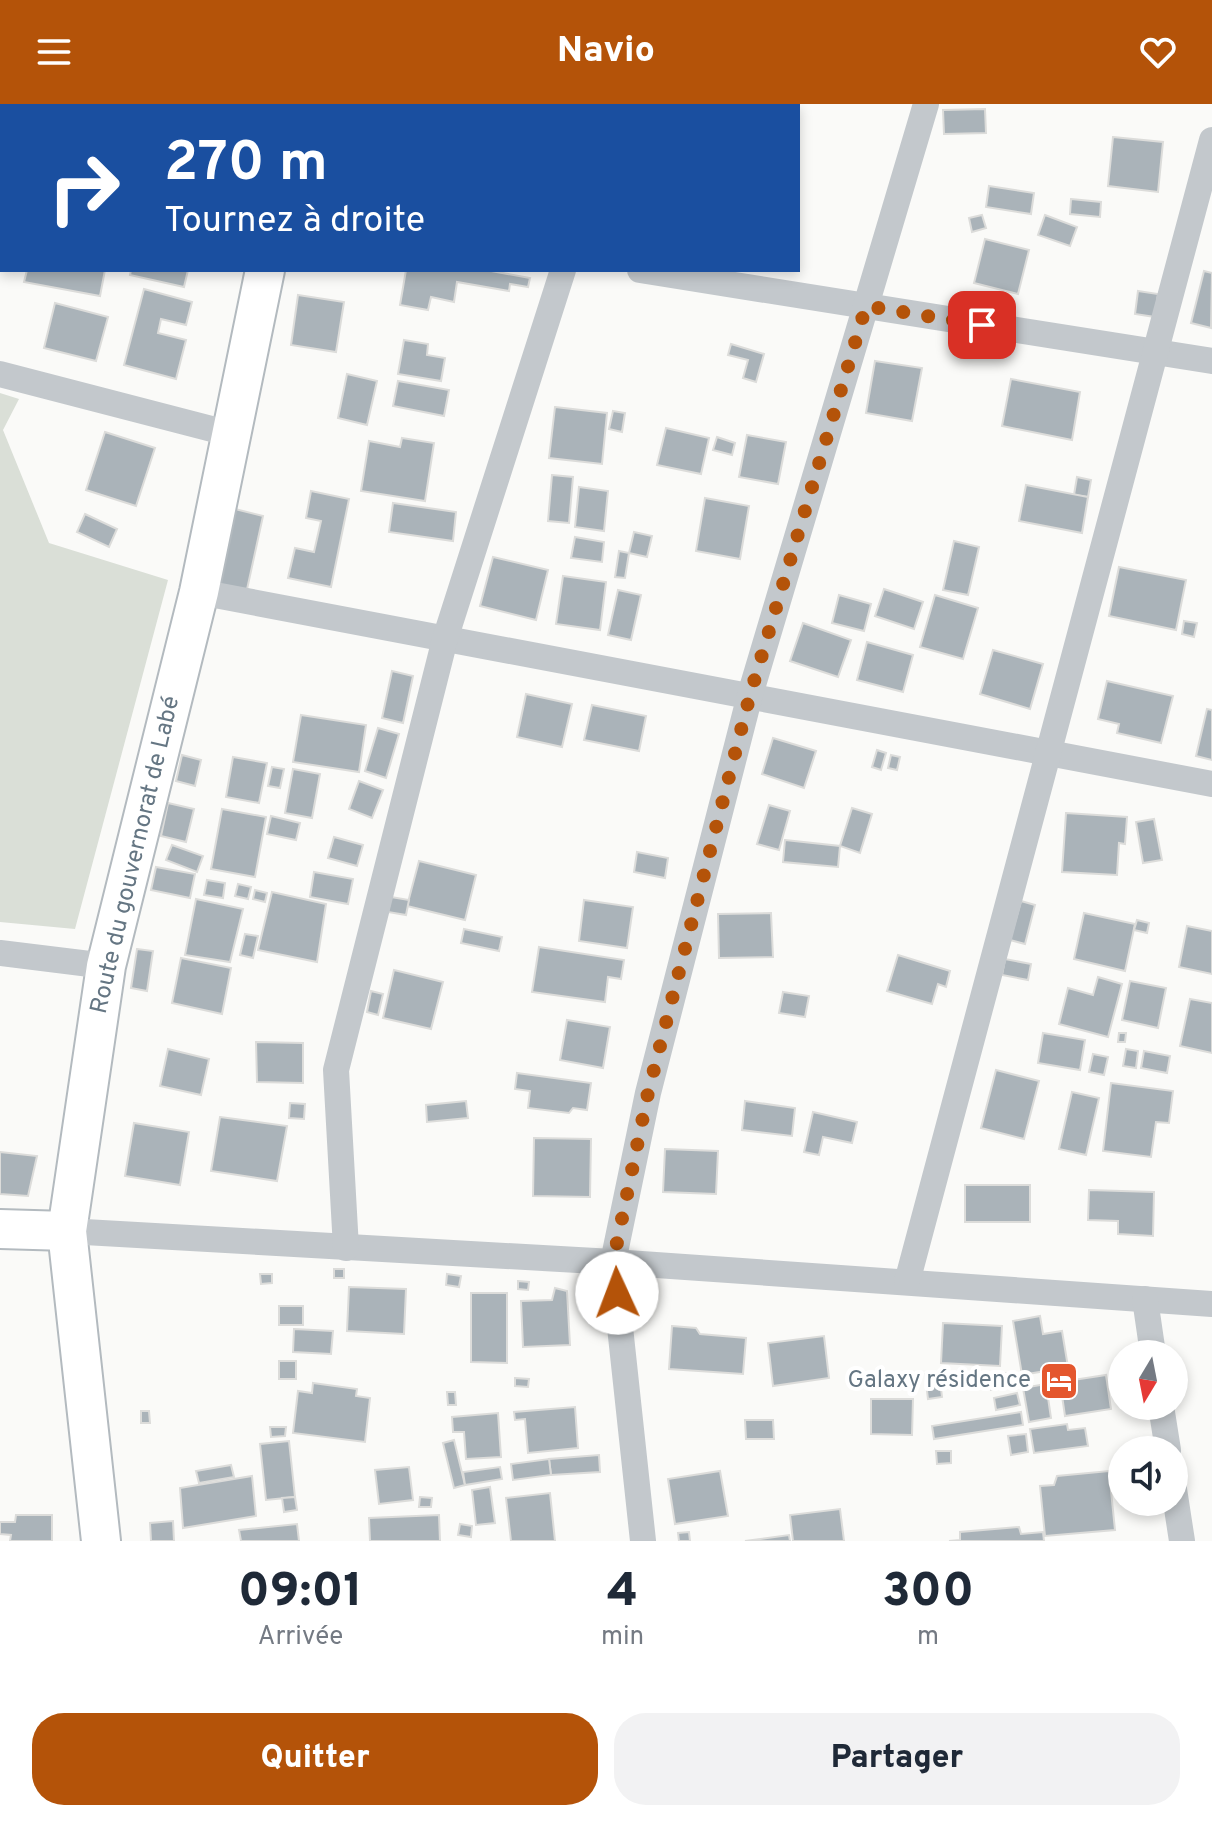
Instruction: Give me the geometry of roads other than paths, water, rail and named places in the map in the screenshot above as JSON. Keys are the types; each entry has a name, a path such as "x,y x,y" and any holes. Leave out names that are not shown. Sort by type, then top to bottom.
{"street":[{"path":"643,1541 613,1262 648,1093 750,695 926,104"},
{"path":"907,1282 1212,140"},
{"name":"Route du gouvernorat de Labé","path":"101,1541 67,1231 106,966 199,592 265,272"},
{"path":"346,1248 336,1070 445,639 562,272"},
{"path":"653,272 1212,361"},
{"path":"0,374 231,434"},
{"path":"199,592 1212,784"},
{"path":"0,953 106,966"},
{"path":"0,1229 613,1262 1212,1304"},
{"path":"1145,1299 1151,1340"},
{"path":"1178,1516 1182,1541"}],"place":[{"name":"Galaxy résidence","path":"1059,1381"}]}
